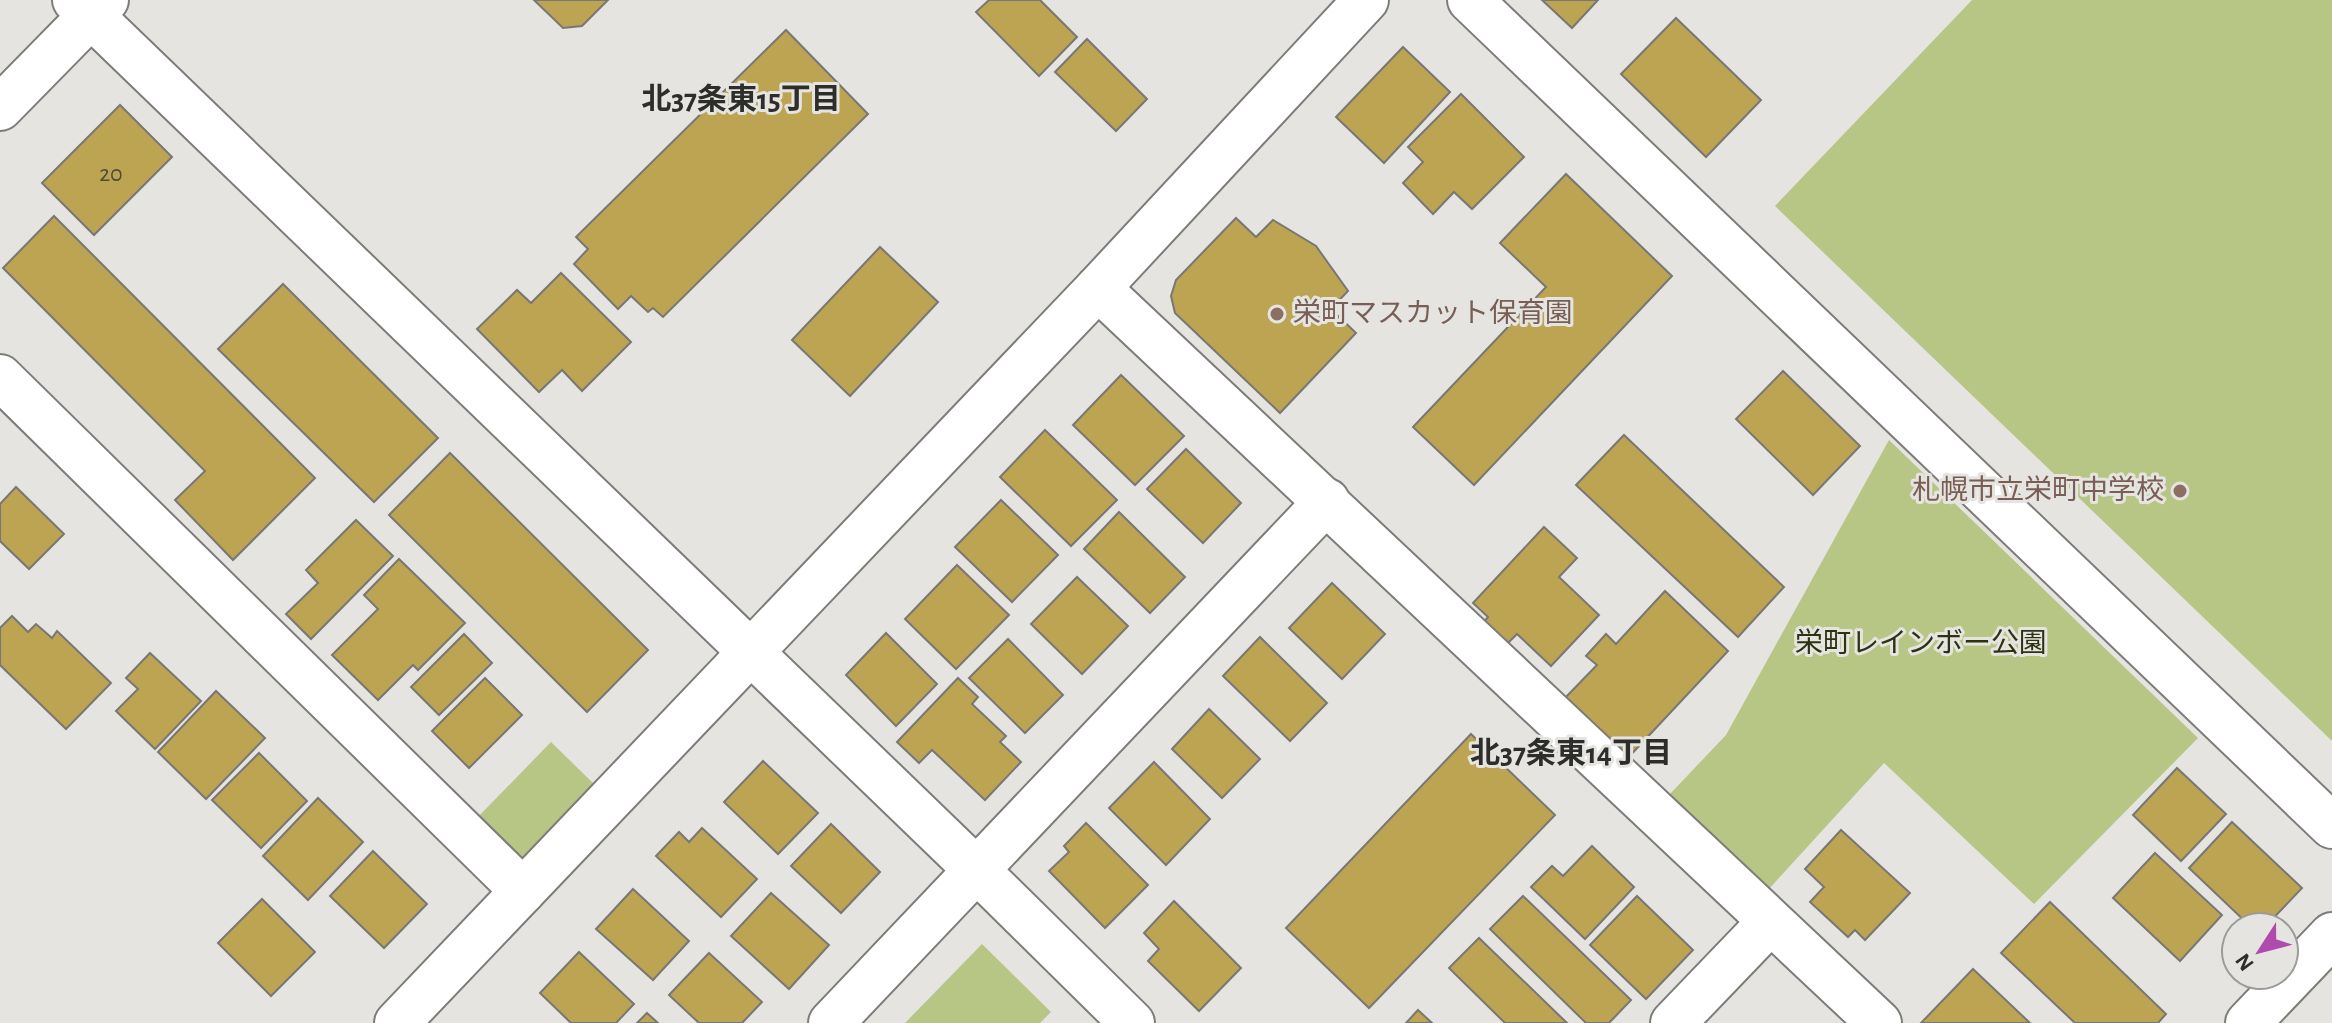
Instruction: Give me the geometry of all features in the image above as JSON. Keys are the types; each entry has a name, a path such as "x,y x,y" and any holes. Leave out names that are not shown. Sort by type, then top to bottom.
{"street":[{"path":"397,1023 1098,288 1366,0"},
{"path":"1470,0 2332,826"},
{"path":"0,108 90,5 1132,1023"},
{"path":"1098,288 1879,1023"},
{"path":"0,377 523,891"},
{"path":"831,1023 1327,501"},
{"path":"1673,1023 1770,922"},
{"path":"2248,1023 2332,935"}],"green space":[{"name":"札幌市立栄町中学校","path":"1972,0 2332,0 2332,741 1775,206"},
{"name":"栄町レインボー公園","path":"1889,440 2198,738 2034,904 1884,763 1768,890 1670,794 1726,735"},
{"path":"551,742 596,786 518,864 475,820"},
{"path":"982,944 1051,1012 1040,1023 905,1023"}],"building":[{"path":"534,0 608,0 582,26 563,28"},
{"path":"989,0 1040,0 1077,37 1039,76 976,12"},
{"path":"1542,0 1598,0 1572,28"},
{"path":"1676,18 1761,100 1706,157 1621,74"},
{"path":"786,30 868,114 663,317 653,308 648,312 631,296 618,309 574,264 588,249 576,237"},
{"path":"1087,39 1147,99 1116,131 1055,72"},
{"path":"1403,47 1450,92 1384,163 1336,117"},
{"path":"1461,94 1524,157 1472,209 1454,192 1433,214 1403,183 1423,162 1408,147"},
{"path":"120,105 172,157 94,235 42,183"},
{"path":"1566,174 1672,276 1474,485 1413,427 1546,287 1500,243"},
{"path":"54,216 315,478 233,560 175,500 205,471 3,268"},
{"path":"1236,218 1256,237 1273,220 1316,246 1348,291 1331,309 1356,333 1280,413 1175,313 1171,296 1176,280"},
{"path":"880,247 938,302 850,396 792,340"},
{"path":"561,273 631,342 582,391 562,370 539,392 477,329 517,290 531,303"},
{"path":"283,284 438,438 374,502 218,349"},
{"path":"1783,371 1860,446 1813,495 1736,419"},
{"path":"1121,375 1184,436 1135,485 1073,425"},
{"path":"1045,430 1117,500 1071,546 1000,477"},
{"path":"1624,435 1784,587 1738,637 1576,485"},
{"path":"1186,449 1241,503 1203,543 1147,489"},
{"path":"450,453 648,650 587,712 389,515"},
{"path":"16,487 64,534 29,569 0,541 0,504"},
{"path":"1001,500 1058,555 1012,602 955,547"},
{"path":"1119,512 1185,577 1150,613 1084,549"},
{"path":"356,520 393,556 311,639 286,614 318,583 306,570"},
{"path":"1544,527 1577,558 1559,577 1599,615 1551,666 1517,634 1505,646 1482,624 1488,617 1473,603"},
{"path":"399,559 465,623 418,670 413,665 378,700 332,655 378,609 364,595"},
{"path":"957,565 1009,615 956,669 905,619"},
{"path":"1077,577 1128,626 1082,674 1031,624"},
{"path":"1332,583 1385,634 1342,679 1289,628"},
{"path":"1665,591 1728,651 1626,760 1563,700 1597,665 1586,656 1606,634 1616,644"},
{"path":"12,616 28,632 36,624 52,638 57,631 111,683 66,729 0,665 0,628"},
{"path":"886,633 937,684 896,726 846,675"},
{"path":"464,634 492,663 439,715 411,687"},
{"path":"1260,637 1327,703 1290,741 1223,676"},
{"path":"1008,639 1063,695 1025,733 969,678"},
{"path":"150,653 201,701 155,749 116,711 138,689 126,678"},
{"path":"485,678 522,715 469,768 432,731"},
{"path":"958,678 978,697 972,704 1006,736 1000,742 1021,762 985,800 932,750 919,763 897,742"},
{"path":"216,691 265,738 206,799 158,752"},
{"path":"1209,709 1260,759 1222,798 1172,749"},
{"path":"1471,734 1555,815 1369,1008 1286,928"},
{"path":"259,753 307,801 261,848 212,800"},
{"path":"763,761 818,813 778,854 724,802"},
{"path":"1154,762 1210,819 1166,865 1109,808"},
{"path":"2177,768 2226,814 2181,861 2133,815"},
{"path":"318,798 363,842 308,900 263,856"},
{"path":"2232,822 2302,888 2280,911 2234,911 2189,868"},
{"path":"1086,823 1148,885 1105,928 1049,871 1069,852 1064,846"},
{"path":"831,824 880,872 841,913 791,866"},
{"path":"702,828 757,879 721,917 656,856 679,832 689,842"},
{"path":"1841,830 1910,893 1865,940 1855,930 1848,937 1810,902 1824,887 1805,869"},
{"path":"1592,846 1634,887 1585,939 1531,887 1552,866 1563,876"},
{"path":"373,851 427,904 384,948 330,896"},
{"path":"2155,853 2220,913 2220,917 2180,961 2113,898"},
{"path":"633,889 689,941 653,980 596,929"},
{"path":"771,893 829,945 789,989 731,936"},
{"path":"1523,896 1631,1000 1609,1023 1586,1023 1490,929"},
{"path":"1637,896 1693,950 1646,999 1590,945"},
{"path":"262,899 315,952 271,996 218,943"},
{"path":"1174,901 1241,968 1199,1011 1148,961 1159,949 1144,933"},
{"path":"2050,902 2166,1014 2158,1023 2075,1023 2001,953"},
{"path":"1479,938 1567,1023 1505,1023 1449,968"},
{"path":"579,952 634,1004 616,1023 571,1023 540,993"},
{"path":"709,953 762,1002 742,1023 699,1023 669,995"},
{"path":"1973,969 2030,1023 1921,1023"},
{"path":"1418,1010 1432,1023 1406,1023"},
{"path":"647,1013 658,1023 637,1023"}],"place":[{"name":"栄町マスカット保育園","path":"1277,314"},
{"name":"札幌市立栄町中学校","path":"2180,491"}],"district":[{"name":"北37条東15丁目","path":"741,100"},
{"name":"北37条東14丁目","path":"1571,754"}]}
